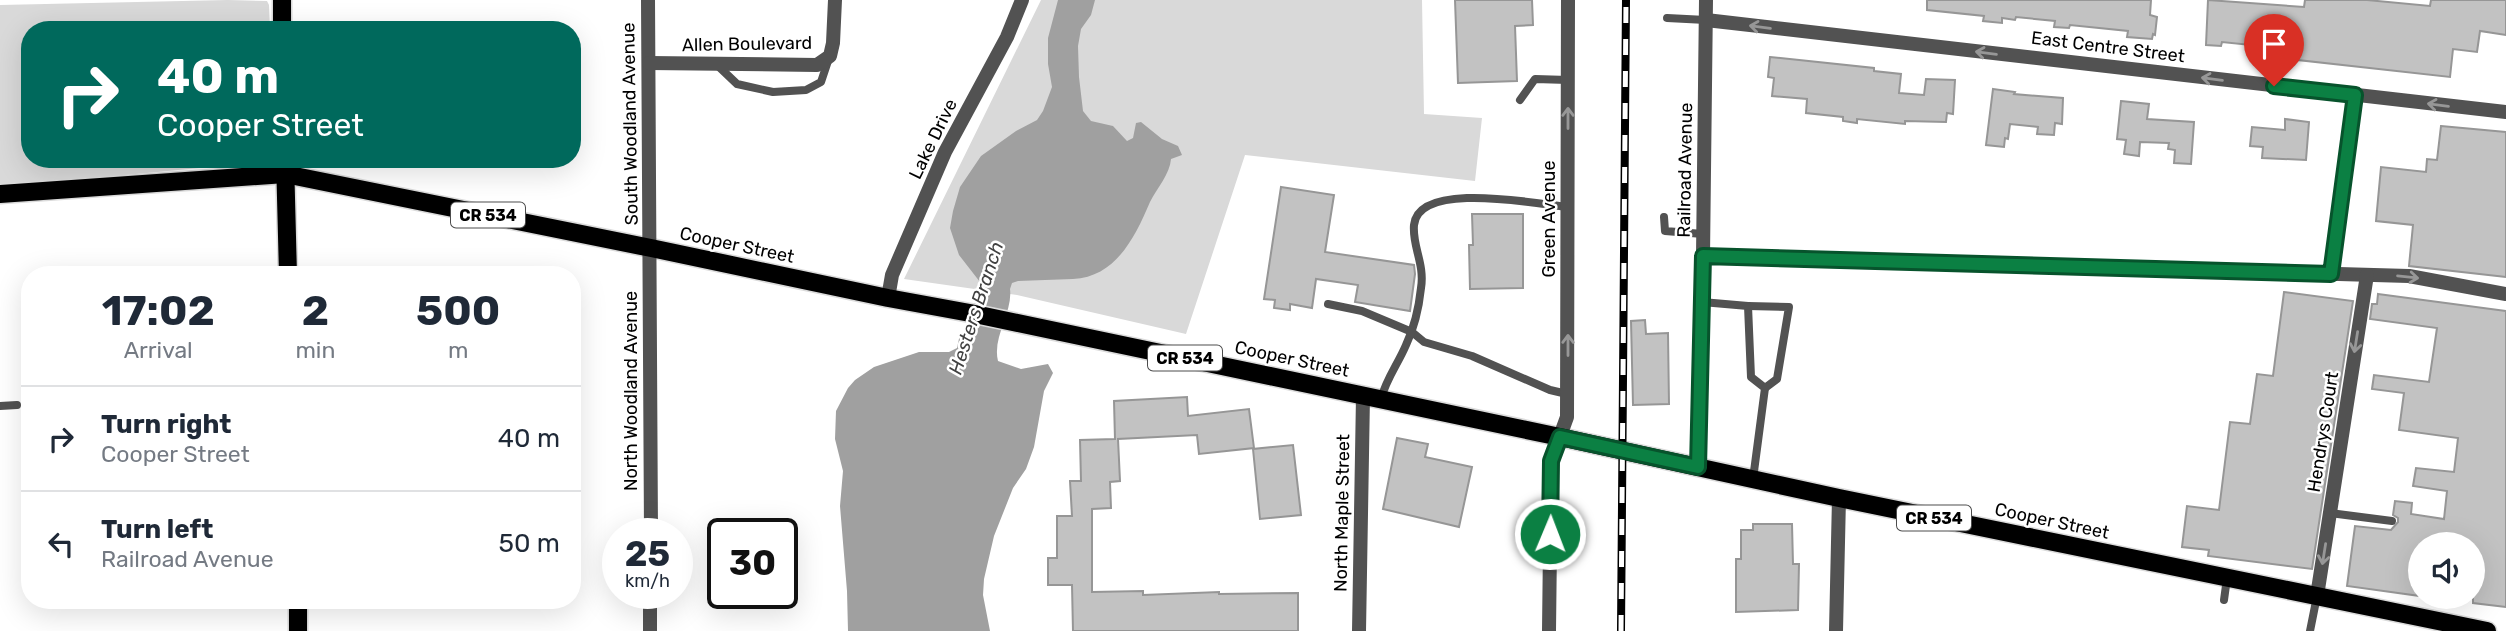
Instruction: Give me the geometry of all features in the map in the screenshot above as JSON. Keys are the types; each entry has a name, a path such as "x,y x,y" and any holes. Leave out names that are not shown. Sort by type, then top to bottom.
{"main road":[{"path":"282,0 282,21"},
{"name":"Cooper Street","path":"0,194 274,168"},
{"path":"285,168 288,266"},
{"name":"Cooper Street","path":"290,168 888,298 2487,631"},
{"path":"298,609 298,631"}],"street":[{"name":"South Woodland Avenue","path":"648,0 651,248"},
{"name":"Allen Boulevard","path":"649,64 817,65 830,56 835,0"},
{"name":"Lake Drive","path":"888,298 892,275 945,152 1007,37 1022,0"},
{"name":"Green Avenue","path":"1549,631 1551,461 1567,417 1568,0"},
{"name":"Railroad Avenue","path":"1698,467 1706,0"},
{"name":"East Centre Street","path":"1706,20 2506,112"},
{"name":"North Woodland Avenue","path":"650,518 651,248"},
{"path":"1703,256 2409,276 2506,294"},
{"name":"Hendrys Court","path":"2317,596 2367,275"},
{"name":"North Maple Street","path":"1359,631 1363,396"},
{"path":"1836,631 1839,498"},
{"path":"650,609 650,631"}],"lane":[{"path":"1667,18 1706,20"},
{"path":"716,64 737,84 773,92 806,90 821,82 830,56"},
{"path":"1520,100 1535,79 1568,80"},
{"path":"2331,274 2355,95"},
{"path":"1381,399 1384,387 1412,332 1422,288 1422,267 1414,225 1416,215 1424,206 1457,197 1568,207"},
{"path":"1664,217 1665,231 1703,234"},
{"path":"1702,302 1789,307 1777,379 1765,388 1753,479"},
{"path":"1328,304 1362,312 1412,332 1424,342 1472,356 1541,386 1567,394"},
{"path":"1748,306 1751,377 1765,388"},
{"path":"0,406 17,405"},
{"path":"2330,513 2392,522"},
{"path":"2224,600 2227,578"},
{"path":"2310,631 2317,596"}],"shaded area":[{"path":"1041,0 1422,0 1424,114 1482,118 1475,181 1245,155 1186,334 1017,295 904,279"},
{"path":"267,1 270,21 21,21 21,168 199,168 0,187 0,5"}],"water":[{"name":"Hesters Branch","path":"1058,0 1095,0 1091,15 1081,29 1078,46 1083,111 1091,121 1113,126 1127,141 1133,138 1136,123 1141,122 1162,139 1178,146 1182,155 1171,159 1166,176 1138,229 1112,263 1088,277 1012,283 1009,307 998,343 998,361 1021,369 1048,364 1053,373 1044,391 1034,447 1026,469 1013,488 994,536 983,595 990,631 848,631 840,506 843,471 835,439 836,411 848,388 874,367 919,352 949,352 957,348 960,334 966,335 980,282 959,255 950,228 953,211 960,187 981,156 1016,131 1037,120 1043,111 1052,87 1048,64 1048,38"}],"building":[{"path":"1455,0 1532,0 1533,25 1515,26 1517,81 1458,83"},
{"path":"1927,0 2151,0 2150,15 2157,17 2155,35 2153,34 2152,39 2127,37 2128,31 2070,25 2069,28 2054,27 2055,21 2016,17 2015,20 2002,18 2002,23 1983,21 1984,16 1927,10"},
{"path":"2208,0 2304,7 2305,0 2367,0 2430,6 2431,0 2506,0 2506,35 2480,31 2477,52 2453,49 2450,77 2298,60 2299,50 2222,42 2221,46 2206,45"},
{"path":"1770,57 1874,68 1874,71 1901,74 1899,93 1924,95 1926,79 1955,80 1953,114 1947,113 1946,122 1905,121 1905,124 1857,119 1857,123 1843,121 1843,117 1806,113 1807,99 1772,96 1774,78 1768,77"},
{"path":"1993,89 2015,92 2014,94 2063,98 2062,124 2055,123 2054,135 2037,134 2038,127 2010,124 2004,147 1986,145"},
{"path":"2121,101 2149,104 2147,119 2194,122 2191,164 2174,163 2175,150 2168,149 2169,143 2140,142 2139,156 2124,154 2126,140 2117,139"},
{"path":"2285,119 2309,122 2306,160 2262,158 2263,147 2250,146 2252,127 2285,130"},
{"path":"2441,126 2506,132 2506,277 2409,266 2413,225 2376,221 2381,167 2426,172 2427,159 2437,160"},
{"path":"1281,187 1334,195 1325,252 1414,265 1410,311 1355,302 1358,285 1316,279 1312,308 1290,304 1290,310 1274,308 1275,300 1264,299"},
{"path":"1472,214 1523,214 1523,288 1470,289 1469,245 1473,245"},
{"path":"2284,292 2353,301 2312,569 2208,556 2209,550 2182,547 2187,506 2219,510 2230,422 2250,424 2257,374 2273,376"},
{"path":"2378,294 2506,311 2506,607 2485,604 2485,532 2408,532 2408,594 2347,586 2355,526 2391,530 2398,522 2398,518 2393,515 2395,501 2412,503 2411,514 2444,519 2447,491 2413,486 2416,468 2454,472 2458,438 2399,430 2404,393 2372,389 2374,375 2429,382 2437,328 2370,319 2372,304 2377,304"},
{"path":"1645,320 1646,334 1668,333 1669,404 1633,405 1631,321"},
{"path":"1187,397 1188,416 1249,409 1254,448 1199,454 1197,435 1118,439 1120,481 1110,482 1111,508 1092,509 1092,592 1143,591 1143,595 1298,593 1298,631 1073,631 1072,585 1048,585 1048,558 1057,558 1057,516 1072,516 1070,481 1081,481 1080,440 1115,439 1114,401"},
{"path":"1397,438 1428,444 1425,457 1472,467 1459,527 1383,509"},
{"path":"1293,445 1301,515 1260,519 1253,449"},
{"path":"1753,524 1792,524 1793,564 1799,564 1798,610 1736,612 1736,559 1741,559 1741,530 1753,530"}],"railway":[{"path":"1621,631 1626,0"}],"route":[{"path":"1550,534 1551,461 1560,437 1698,467 1703,256 2331,274 2355,95 2274,86"}]}
